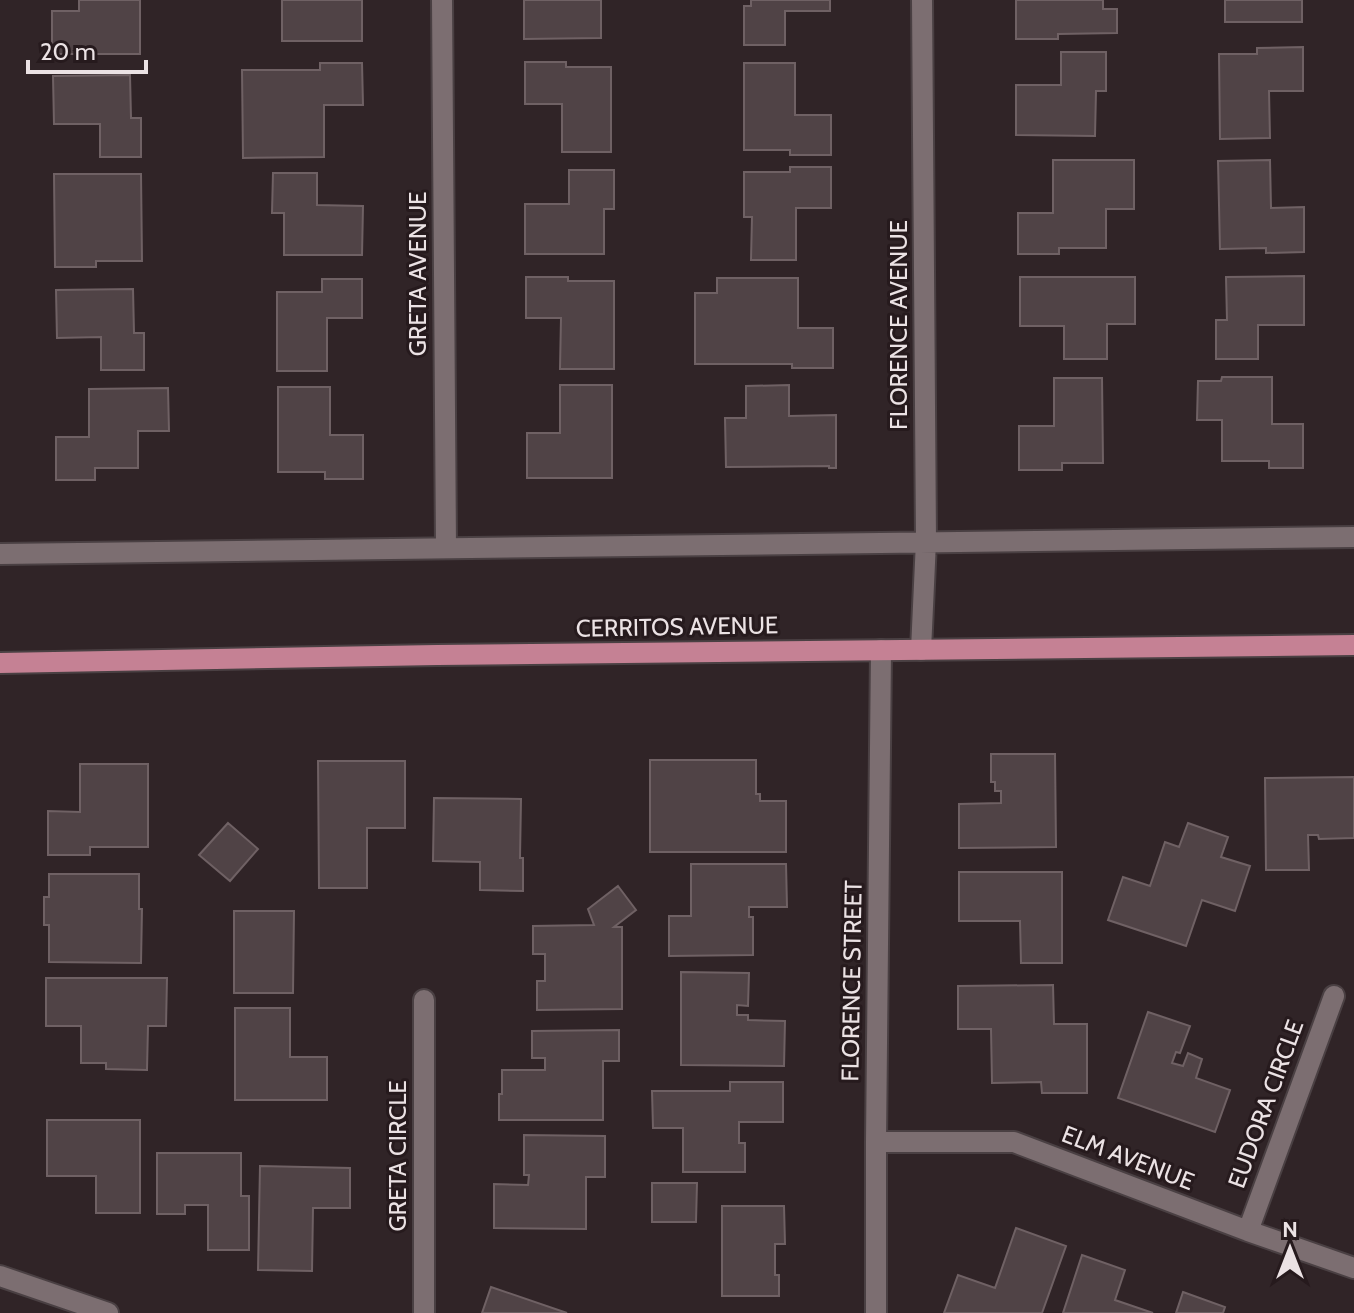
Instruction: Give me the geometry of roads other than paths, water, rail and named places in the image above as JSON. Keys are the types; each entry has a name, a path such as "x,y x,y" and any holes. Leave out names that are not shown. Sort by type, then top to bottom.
{"main road":[{"name":"CERRITOS AVENUE","path":"0,663 1354,645"}],"street":[{"name":"GRETA AVENUE","path":"442,0 446,548"},
{"name":"FLORENCE AVENUE","path":"921,650 926,541 922,0"},
{"path":"0,554 1354,537"},
{"name":"FLORENCE STREET","path":"876,1313 881,650"},
{"name":"EUDORA CIRCLE","path":"1248,1231 1334,996"},
{"name":"GRETA CIRCLE","path":"424,1000 424,1313"},
{"name":"ELM AVENUE","path":"876,1142 1014,1142 1354,1268"},
{"path":"0,1276 108,1313"}]}
